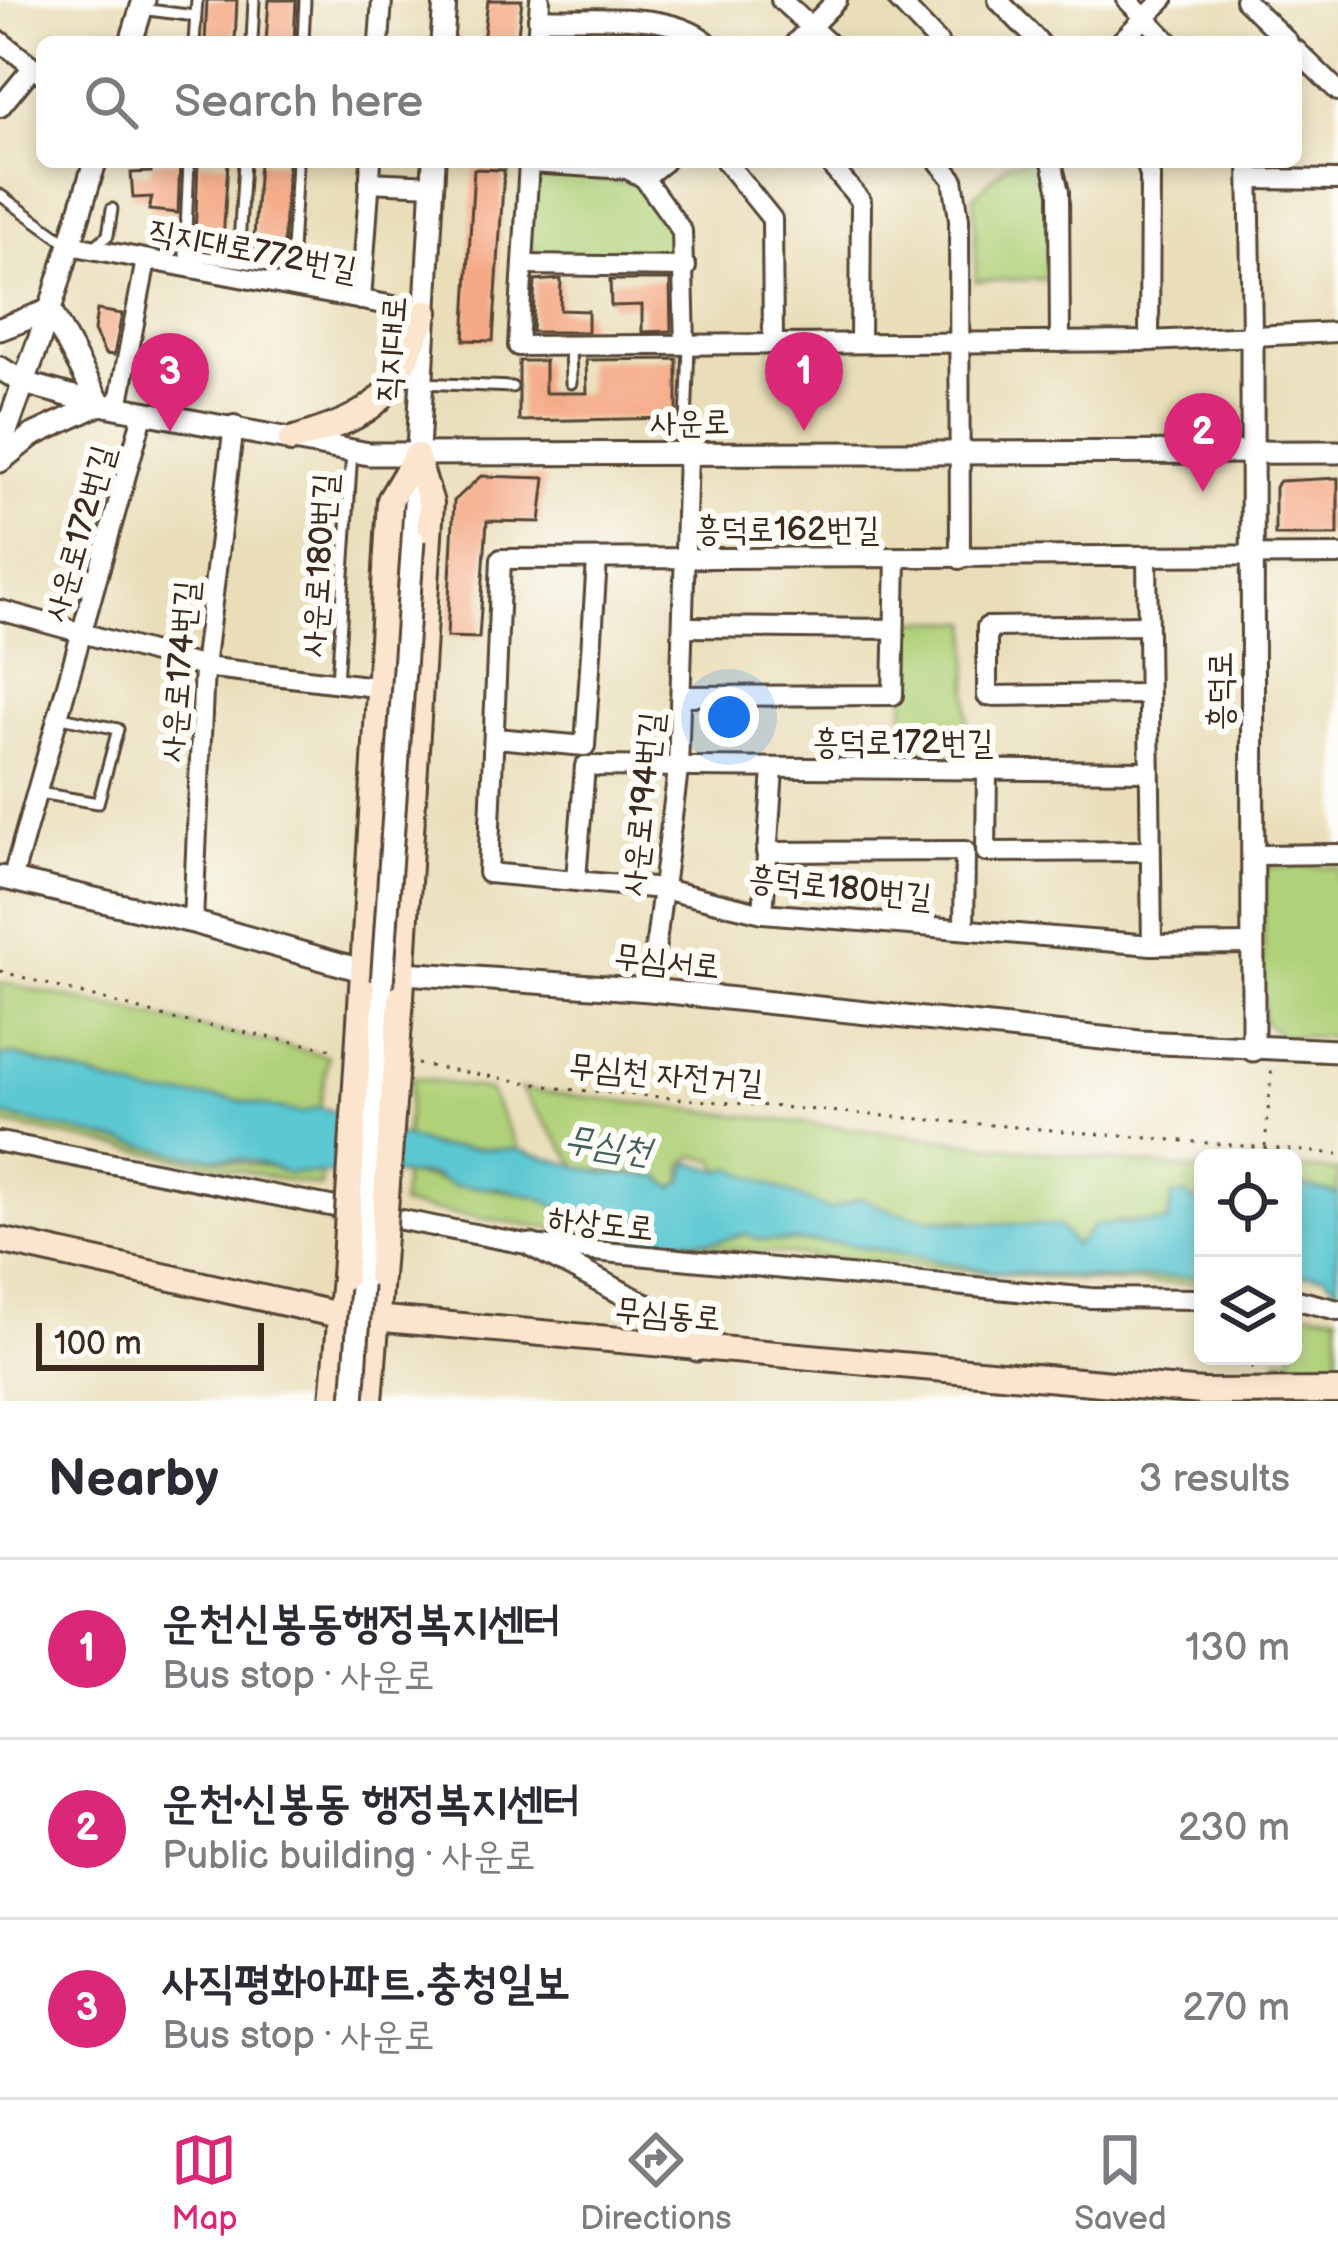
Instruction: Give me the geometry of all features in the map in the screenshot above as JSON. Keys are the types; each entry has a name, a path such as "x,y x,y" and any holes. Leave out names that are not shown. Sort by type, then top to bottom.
{"main road":[{"path":"291,440 348,421 381,401 426,312"},
{"path":"333,1401 390,500 416,456"},
{"path":"370,1401 405,972 431,503 416,456"},
{"name":"무심동로","path":"0,1240 339,1315 1203,1392 1338,1391"}],"street":[{"path":"379,36 382,0"},
{"path":"442,36 445,0"},
{"path":"781,0 821,36"},
{"path":"802,36 837,0"},
{"path":"898,0 932,36"},
{"path":"998,0 1033,36"},
{"path":"1126,0 1163,36"},
{"path":"1126,36 1163,0"},
{"path":"1245,0 1282,36"},
{"path":"1265,20 1280,0"},
{"path":"133,36 142,4"},
{"path":"539,9 668,25 693,36"},
{"path":"0,41 36,69"},
{"path":"1302,56 1338,91"},
{"path":"0,107 36,71"},
{"path":"0,448 50,310 81,247 94,168"},
{"path":"529,168 518,346 1149,341 1338,332"},
{"path":"611,168 627,169 644,178 682,231 687,345"},
{"path":"644,178 656,168"},
{"path":"731,168 772,219 773,344"},
{"path":"833,168 861,201 860,343"},
{"path":"942,168 957,193 960,559"},
{"path":"1053,168 1059,192 1060,342"},
{"path":"1148,168 1149,341"},
{"path":"1250,171 1338,180"},
{"name":"흥덕로","path":"1250,171 1251,944 1264,1050"},
{"path":"361,300 370,172 434,173"},
{"name":"직지대로","path":"353,1401 434,173"},
{"name":"직지대로772번길","path":"81,247 426,312"},
{"path":"109,406 146,260"},
{"path":"523,265 686,267"},
{"path":"0,329 50,310"},
{"path":"50,310 109,406"},
{"name":"사운로","path":"0,368 24,383 109,406 234,425 352,451 416,456 960,450 1338,452"},
{"path":"0,461 31,436 109,406"},
{"name":"사운로172번길","path":"6,879 36,792 144,411"},
{"name":"사운로174번길","path":"193,922 204,667 234,425"},
{"name":"사운로194번길","path":"650,990 678,770 686,628 686,454"},
{"name":"흥덕로162번길","path":"496,738 501,560 1338,555"},
{"name":"사운로194번길","path":"682,696 893,695 896,558"},
{"path":"1147,558 1152,945"},
{"path":"496,738 585,746 597,560"},
{"path":"0,610 204,667 376,686"},
{"path":"1146,626 987,626 987,696 1147,694"},
{"path":"686,628 895,628"},
{"name":"흥덕로180번길","path":"496,738 488,873 663,889 763,913 1152,945 1251,944"},
{"name":"흥덕로172번길","path":"576,879 585,766 1148,771"},
{"path":"763,913 773,770"},
{"path":"988,772 986,852 1150,851"},
{"path":"766,852 965,851 964,929"},
{"path":"1253,855 1338,854"},
{"name":"무심서로","path":"6,879 193,922 362,980 405,972 650,990 975,1027 1264,1050 1338,1051"},
{"name":"하상도로","path":"0,1142 531,1244 1091,1298 1194,1299"},
{"path":"531,1244 649,1307 697,1350"},
{"path":"1302,1301 1338,1310"}],"lane":[{"path":"194,36 197,0"},
{"path":"252,36 254,0"},
{"path":"303,36 305,0"},
{"path":"142,4 195,16"},
{"path":"189,168 185,254 291,269 297,168"},
{"path":"238,261 244,168"},
{"path":"0,195 81,247 108,235 112,209"},
{"path":"686,454 687,345"},
{"path":"570,346 571,382"},
{"path":"421,383 512,387"},
{"name":"사운로180번길","path":"337,682 352,451"},
{"path":"36,792 98,803 118,729 58,716"}],"path":[{"path":"0,971 173,1019 343,1051"},
{"path":"1264,1050 1264,1148"},
{"name":"무심천 자전거길","path":"405,1062 565,1089 1338,1154"},
{"path":"1252,1365 1252,1369"}],"green space":[{"path":"1003,168 1044,168 1051,279 976,281 974,196"},
{"path":"543,173 638,184 676,238 677,254 670,264 539,263 531,243 530,218"},
{"path":"907,621 970,622 966,758 903,758"},
{"path":"1271,866 1338,867 1338,1037 1281,1036 1263,1020 1264,875"},
{"path":"0,982 328,1056 320,1107 301,1113 226,1098 151,1095 15,1055 0,1056"},
{"path":"412,1077 489,1090 519,1150 480,1153 405,1141"},
{"path":"520,1089 1194,1170 1194,1200 1187,1195 1168,1222 1117,1221 1075,1247 1035,1225 995,1228 967,1220 898,1217 861,1198 829,1210 722,1171 715,1160 693,1156 683,1165 683,1181 674,1188 647,1175 579,1168"},
{"path":"0,1115 191,1156 321,1174 321,1187 0,1123"},
{"path":"1302,1169 1338,1171 1338,1194 1302,1190"},
{"path":"404,1174 537,1197 613,1236 401,1205"},
{"path":"746,1234 777,1241 840,1243 991,1271 1107,1279 1194,1276 1194,1283 1052,1278 651,1240 718,1241"},
{"path":"1302,1312 1338,1314 1338,1365 1302,1364"}],"water":[{"path":"15,1055 151,1095 226,1098 301,1113 320,1107 434,1147 519,1150 602,1173 660,1177 673,1188 683,1181 689,1162 722,1171 732,1168 829,1210 861,1198 933,1220 1059,1226 1075,1246 1095,1225 1168,1222 1172,1196 1187,1195 1194,1200 1194,1276 1107,1279 991,1271 840,1243 761,1240 746,1234 718,1241 613,1236 537,1197 499,1188 454,1186 431,1175 289,1173 249,1160 191,1156 0,1115 0,1056"},
{"path":"1302,1188 1338,1194 1338,1289 1324,1275 1302,1275"}],"building":[{"path":"207,0 237,0 235,36 205,36"},
{"path":"269,0 296,0 294,36 266,36"},
{"path":"488,0 522,0 518,36 484,36"},
{"path":"151,168 180,168 178,213 149,210 152,197 133,198 131,173 151,172"},
{"path":"198,168 228,168 223,241 195,240"},
{"path":"259,168 288,168 283,253 253,252"},
{"path":"474,169 504,170 493,341 464,340"},
{"path":"561,279 560,310 588,311 588,332 532,332 535,281"},
{"path":"610,280 670,280 671,331 642,332 642,305 611,306"},
{"path":"97,310 122,314 114,355 105,354 94,331"},
{"path":"677,359 677,418 519,421 519,361 545,361 545,393 587,393 586,360"},
{"path":"481,476 545,478 540,522 487,521 479,638 447,637 454,501"},
{"path":"1338,478 1338,535 1275,535 1275,487 1280,481"}],"place":[{"name":"운천신봉동행정복지센터","path":"804,431"},
{"name":"사직평화아파트.충청일보","path":"170,432"},
{"name":"운천·신봉동 행정복지센터","path":"1203,492"}],"water label":[{"name":"무심천","path":"608,1144"}]}
